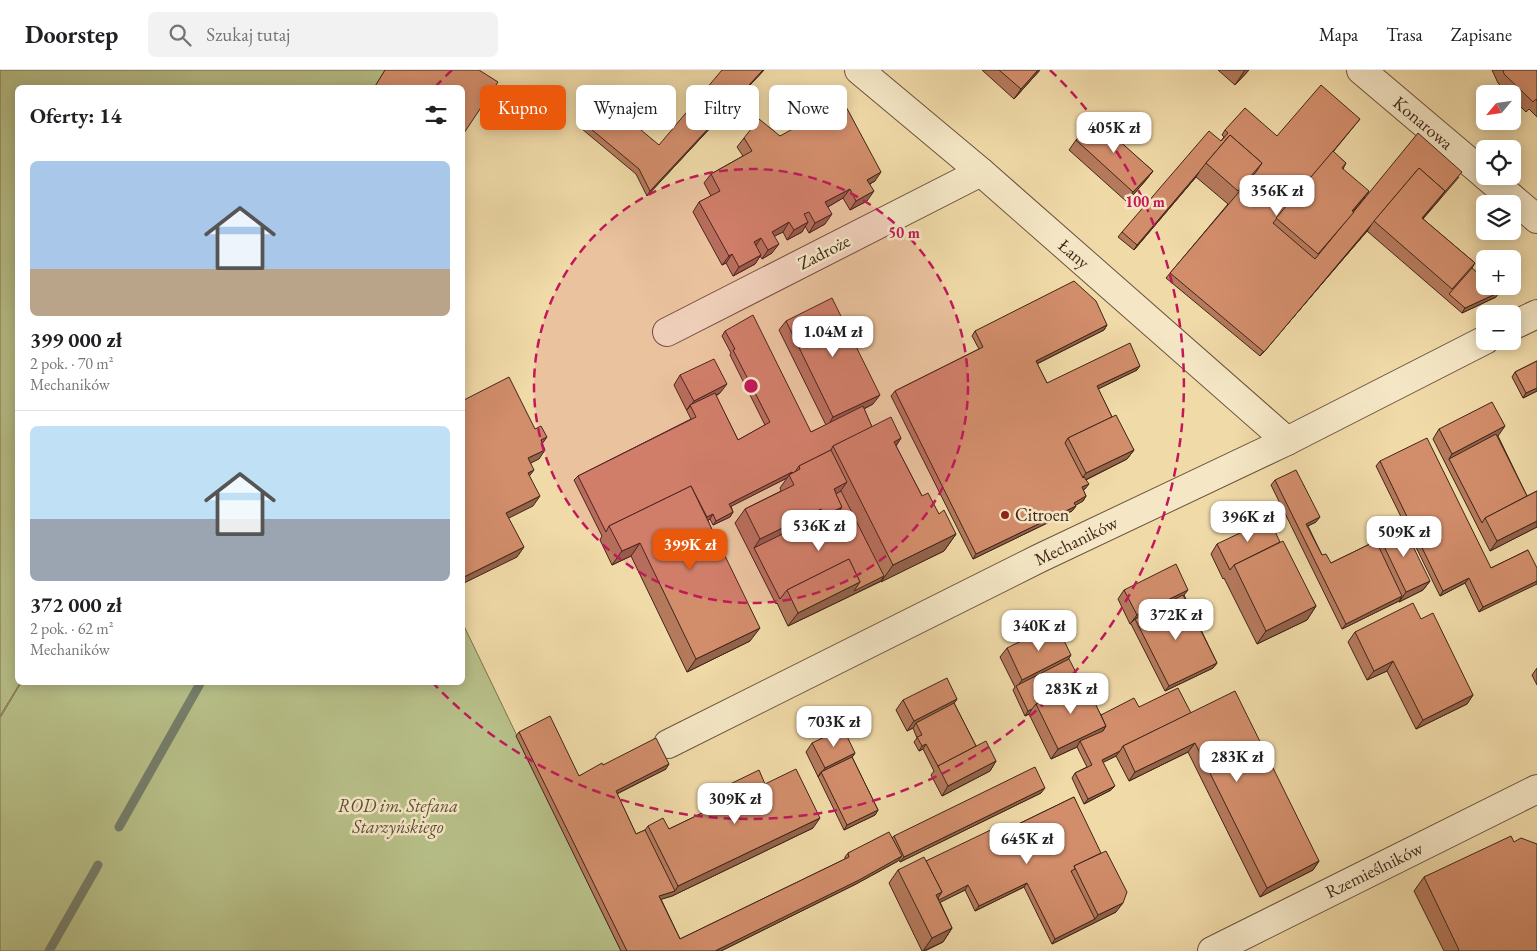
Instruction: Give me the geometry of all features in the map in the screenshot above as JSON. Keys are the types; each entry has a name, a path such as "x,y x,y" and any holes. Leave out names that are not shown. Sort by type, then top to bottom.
{"street":[{"name":"Łany","path":"860,70 981,172 1287,441"},
{"name":"Konarowa","path":"1361,70 1476,168"},
{"name":"Zadroże","path":"668,332 981,172"},
{"name":"Konarowa","path":"1497,185 1537,219"},
{"path":"1521,322 1537,314"},
{"name":"Mechaników","path":"668,744 1040,558 1287,441 1476,345"},
{"name":"Rzemieślników","path":"1212,951 1537,789"}],"green space":[{"path":"0,70 385,70 376,85 15,85 15,685 19,685 0,716"},
{"name":"ROD im. Stefana Starzyńskiego","path":"465,628 621,951 0,951 0,718 20,685 465,685"}],"building":[{"path":"385,70 479,70 498,82 496,85 480,85 480,109 465,132 465,85 376,85"},
{"path":"722,70 763,70 749,85 709,85"},
{"path":"999,70 1038,70 1021,89"},
{"path":"1503,70 1537,70 1537,101 1536,99 1533,102 1521,90 1521,85 1515,85 1504,74"},
{"path":"1321,85 1360,119 1273,223 1315,259 1418,133 1462,172 1442,195 1445,191 1419,168 1264,352 1170,273 1262,163 1230,135 1137,245 1122,232 1209,131 1221,141 1228,133 1225,130 1245,108 1277,136"},
{"path":"847,108 881,172 867,180 874,191 856,201 850,189 825,202 832,214 815,223 809,212 804,214 808,222 794,230 789,222 772,232 779,244 768,250 761,238 754,242 761,255 739,267 732,254 729,256 699,202 720,191 711,174 752,151 744,138 750,130 759,130 759,119 769,127 769,130 773,130 780,136 791,130 847,130"},
{"path":"686,113 686,130 707,130 650,191 639,169 592,130 641,130 659,145 672,130 676,130 676,125"},
{"path":"1100,114 1111,123 1106,129 1153,171 1133,192 1076,140"},
{"path":"1230,135 1262,163 1238,191 1206,163"},
{"path":"1333,151 1346,163 1342,168 1369,191 1352,211 1354,212 1318,254 1276,218"},
{"path":"1419,168 1445,191 1422,218 1475,263 1452,289 1374,221"},
{"path":"1472,268 1476,271 1476,295 1493,295 1465,308 1449,294"},
{"path":"1074,281 1096,301 1107,325 1036,361 1047,383 1130,343 1140,366 1097,386 1112,417 1068,438 1065,443 1083,478 1089,484 1082,487 1086,496 1074,503 1076,506 976,554 895,391 983,347 975,331"},
{"path":"832,298 880,395 833,417 786,321"},
{"path":"753,315 811,432 863,406 872,427 833,446 831,450 799,466 795,472 729,504 733,512 716,521 713,514 707,517 691,486 609,526 606,532 578,476 696,417 690,405 715,393 738,440 770,422 725,331"},
{"path":"714,359 727,384 694,401 680,375"},
{"path":"1537,361 1537,388 1526,393 1515,372"},
{"path":"509,377 535,429 541,426 547,437 541,440 545,450 528,458 534,470 528,473 540,496 506,513 524,547 465,576 465,399"},
{"path":"1492,402 1505,426 1452,454 1439,429"},
{"path":"1116,415 1134,450 1086,473 1068,438"},
{"path":"891,417 901,438 894,442 922,496 928,493 939,514 944,510 956,534 893,565 833,446"},
{"path":"1496,434 1527,496 1485,518 1482,523 1449,459"},
{"path":"1427,438 1491,568 1528,550 1537,568 1537,581 1483,607 1469,578 1443,591 1380,461"},
{"path":"831,450 847,482 834,489 842,507 824,516 821,509 760,539 745,509 794,485 789,475 800,469 799,466"},
{"path":"1296,470 1320,517 1306,524 1322,555 1326,554 1331,563 1376,541 1402,596 1346,624 1275,480"},
{"path":"691,486 760,628 696,659 640,543 622,551 609,526"},
{"path":"841,491 884,576 854,591 860,582 849,559 787,590 780,599 754,548 815,518 818,525 836,516 842,507 836,494"},
{"path":"1537,491 1537,521 1497,541 1485,518"},
{"path":"1269,519 1280,542 1234,565 1230,570 1217,544"},
{"path":"1402,524 1430,581 1406,592 1379,536"},
{"path":"1283,541 1316,606 1266,631 1234,565"},
{"path":"849,559 860,582 798,613 787,590"},
{"path":"1176,564 1188,590 1137,615 1124,590"},
{"path":"1183,595 1217,663 1169,686 1135,619"},
{"path":"1413,603 1421,619 1433,613 1473,695 1423,720 1393,661 1374,671 1355,632"},
{"path":"1056,624 1071,655 1022,680 1007,648"},
{"path":"1069,659 1081,682 1036,704 1028,711 1016,686"},
{"path":"947,678 957,699 914,721 903,700"},
{"path":"1084,680 1106,726 1058,749 1036,704"},
{"path":"1178,688 1191,713 1123,746 1120,751 1102,760 1115,786 1088,799 1075,773 1092,765 1080,741 1103,731 1106,726 1101,715 1134,698 1139,707"},
{"path":"1235,691 1319,861 1267,888 1195,743 1135,772 1123,746"},
{"path":"954,703 976,746 938,766 939,768 926,744 922,746 917,737 922,735 916,723"},
{"path":"550,716 579,776 656,738 669,764 616,791 636,834 645,830 675,891 659,896 680,939 849,857 848,853 889,832 902,856 859,880 715,951 627,951 519,732"},
{"path":"843,728 855,753 825,768 812,743"},
{"path":"986,741 996,761 948,786 938,766"},
{"path":"852,757 878,810 847,825 821,772"},
{"path":"1035,767 1045,788 904,857 894,836"},
{"path":"796,769 820,818 678,886 648,826 663,818 669,829 731,799 724,787 759,770 765,784"},
{"path":"1074,797 1101,853 1074,866 1075,869 1071,871 1095,919 1055,939 1027,883 979,906 968,885 939,900 938,898 942,892 926,861 999,826 1002,832"},
{"path":"1511,836 1514,842 1521,838 1537,844 1537,951 1458,951 1424,877"},
{"path":"1106,851 1127,892 1123,903 1098,915 1074,866"},
{"path":"924,857 942,892 936,895 952,928 932,938 898,870"}],"waterway":[{"path":"119,827 199,685"},
{"path":"49,951 98,865"}],"place":[{"name":"Citroen","path":"1005,515"}]}
